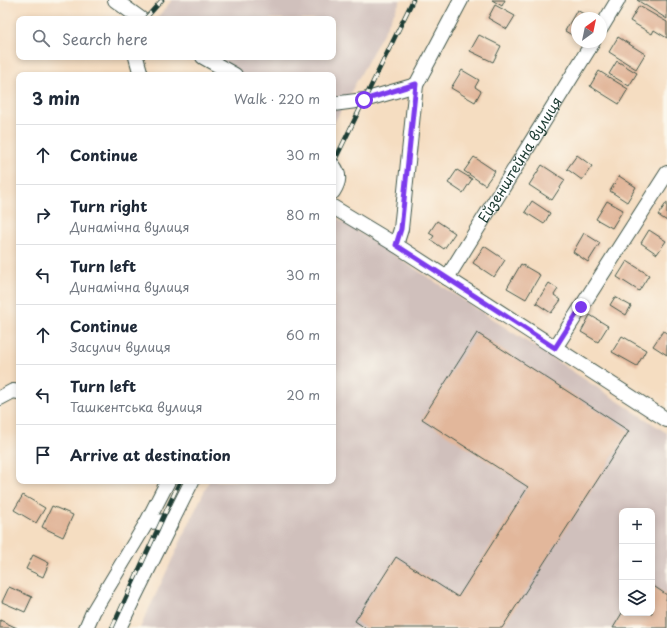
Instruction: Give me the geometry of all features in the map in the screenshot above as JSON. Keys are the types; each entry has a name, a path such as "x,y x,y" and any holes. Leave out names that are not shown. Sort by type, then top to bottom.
{"street":[{"path":"115,0 137,16"},
{"path":"396,245 401,229 416,84 461,0"},
{"path":"607,18 618,0"},
{"name":"Ейзенштейна вулиця","path":"447,278 588,48"},
{"path":"137,60 140,72"},
{"path":"208,60 230,72"},
{"path":"336,104 364,100 416,84"},
{"path":"336,169 338,172 338,183 336,187"},
{"path":"555,348 667,173"},
{"path":"336,209 396,245 667,420"},
{"path":"0,398 13,391 16,392"},
{"path":"86,628 93,612 147,522 166,484"},
{"path":"119,628 190,484"},
{"path":"147,522 172,521"}],"shaded area":[{"path":"172,0 401,0 336,119 336,72 218,72 195,60 336,60 336,16 159,16"},
{"path":"336,217 667,433 667,628 140,628 208,484 336,484"}],"building":[{"path":"492,0 505,0 502,6"},
{"path":"637,0 667,0 667,19"},
{"path":"495,5 515,16 507,29 488,18"},
{"path":"639,6 667,22 667,38 654,30 652,34 630,21"},
{"path":"571,20 571,34 565,31"},
{"path":"479,35 501,46 493,62 470,51"},
{"path":"618,37 645,54 636,69 609,52"},
{"path":"617,61 637,73 629,86 609,74"},
{"path":"462,70 479,80 475,87 481,91 475,102 451,88"},
{"path":"599,71 628,89 619,104 590,86"},
{"path":"577,155 592,166 582,180 567,169"},
{"path":"474,157 495,171 485,185 464,171"},
{"path":"542,165 565,180 552,200 529,185"},
{"path":"457,170 472,179 463,193 448,183"},
{"path":"619,176 636,187 627,202 610,191"},
{"path":"532,201 550,213 544,224 525,212"},
{"path":"607,201 623,210 612,228 596,219"},
{"path":"667,202 667,221 658,215"},
{"path":"437,221 455,233 444,249 431,240 434,236 429,233"},
{"path":"649,230 666,241 657,254 641,243"},
{"path":"584,233 600,243 588,262 573,252"},
{"path":"484,246 505,260 494,277 473,263"},
{"path":"627,261 649,275 639,291 617,277"},
{"path":"521,264 540,275 526,299 507,288"},
{"path":"549,283 558,289 554,295 561,300 551,313 536,303"},
{"path":"615,297 631,306 626,315 610,305"},
{"path":"590,315 608,326 598,342 581,332"},
{"path":"663,331 667,333 667,355 653,346"},
{"path":"477,333 629,431 502,628 365,628 355,621 396,557 458,597 528,487 422,419"},
{"path":"622,336 646,350 637,366 612,352"},
{"path":"23,495 45,508 36,523 14,510"},
{"path":"52,506 73,515 63,537 42,527"},
{"path":"33,555 49,563 43,577 26,569"},
{"path":"9,587 32,597 25,612 2,602"},
{"path":"655,587 667,595 667,628 613,628 620,616 655,616"},
{"path":"0,620 17,628 0,628"}],"railway":[{"path":"148,16 162,0"},
{"path":"336,158 413,0"},
{"path":"112,628 179,484"}],"route":[{"path":"364,100 416,84 401,229 396,245 555,348 581,307"}]}
